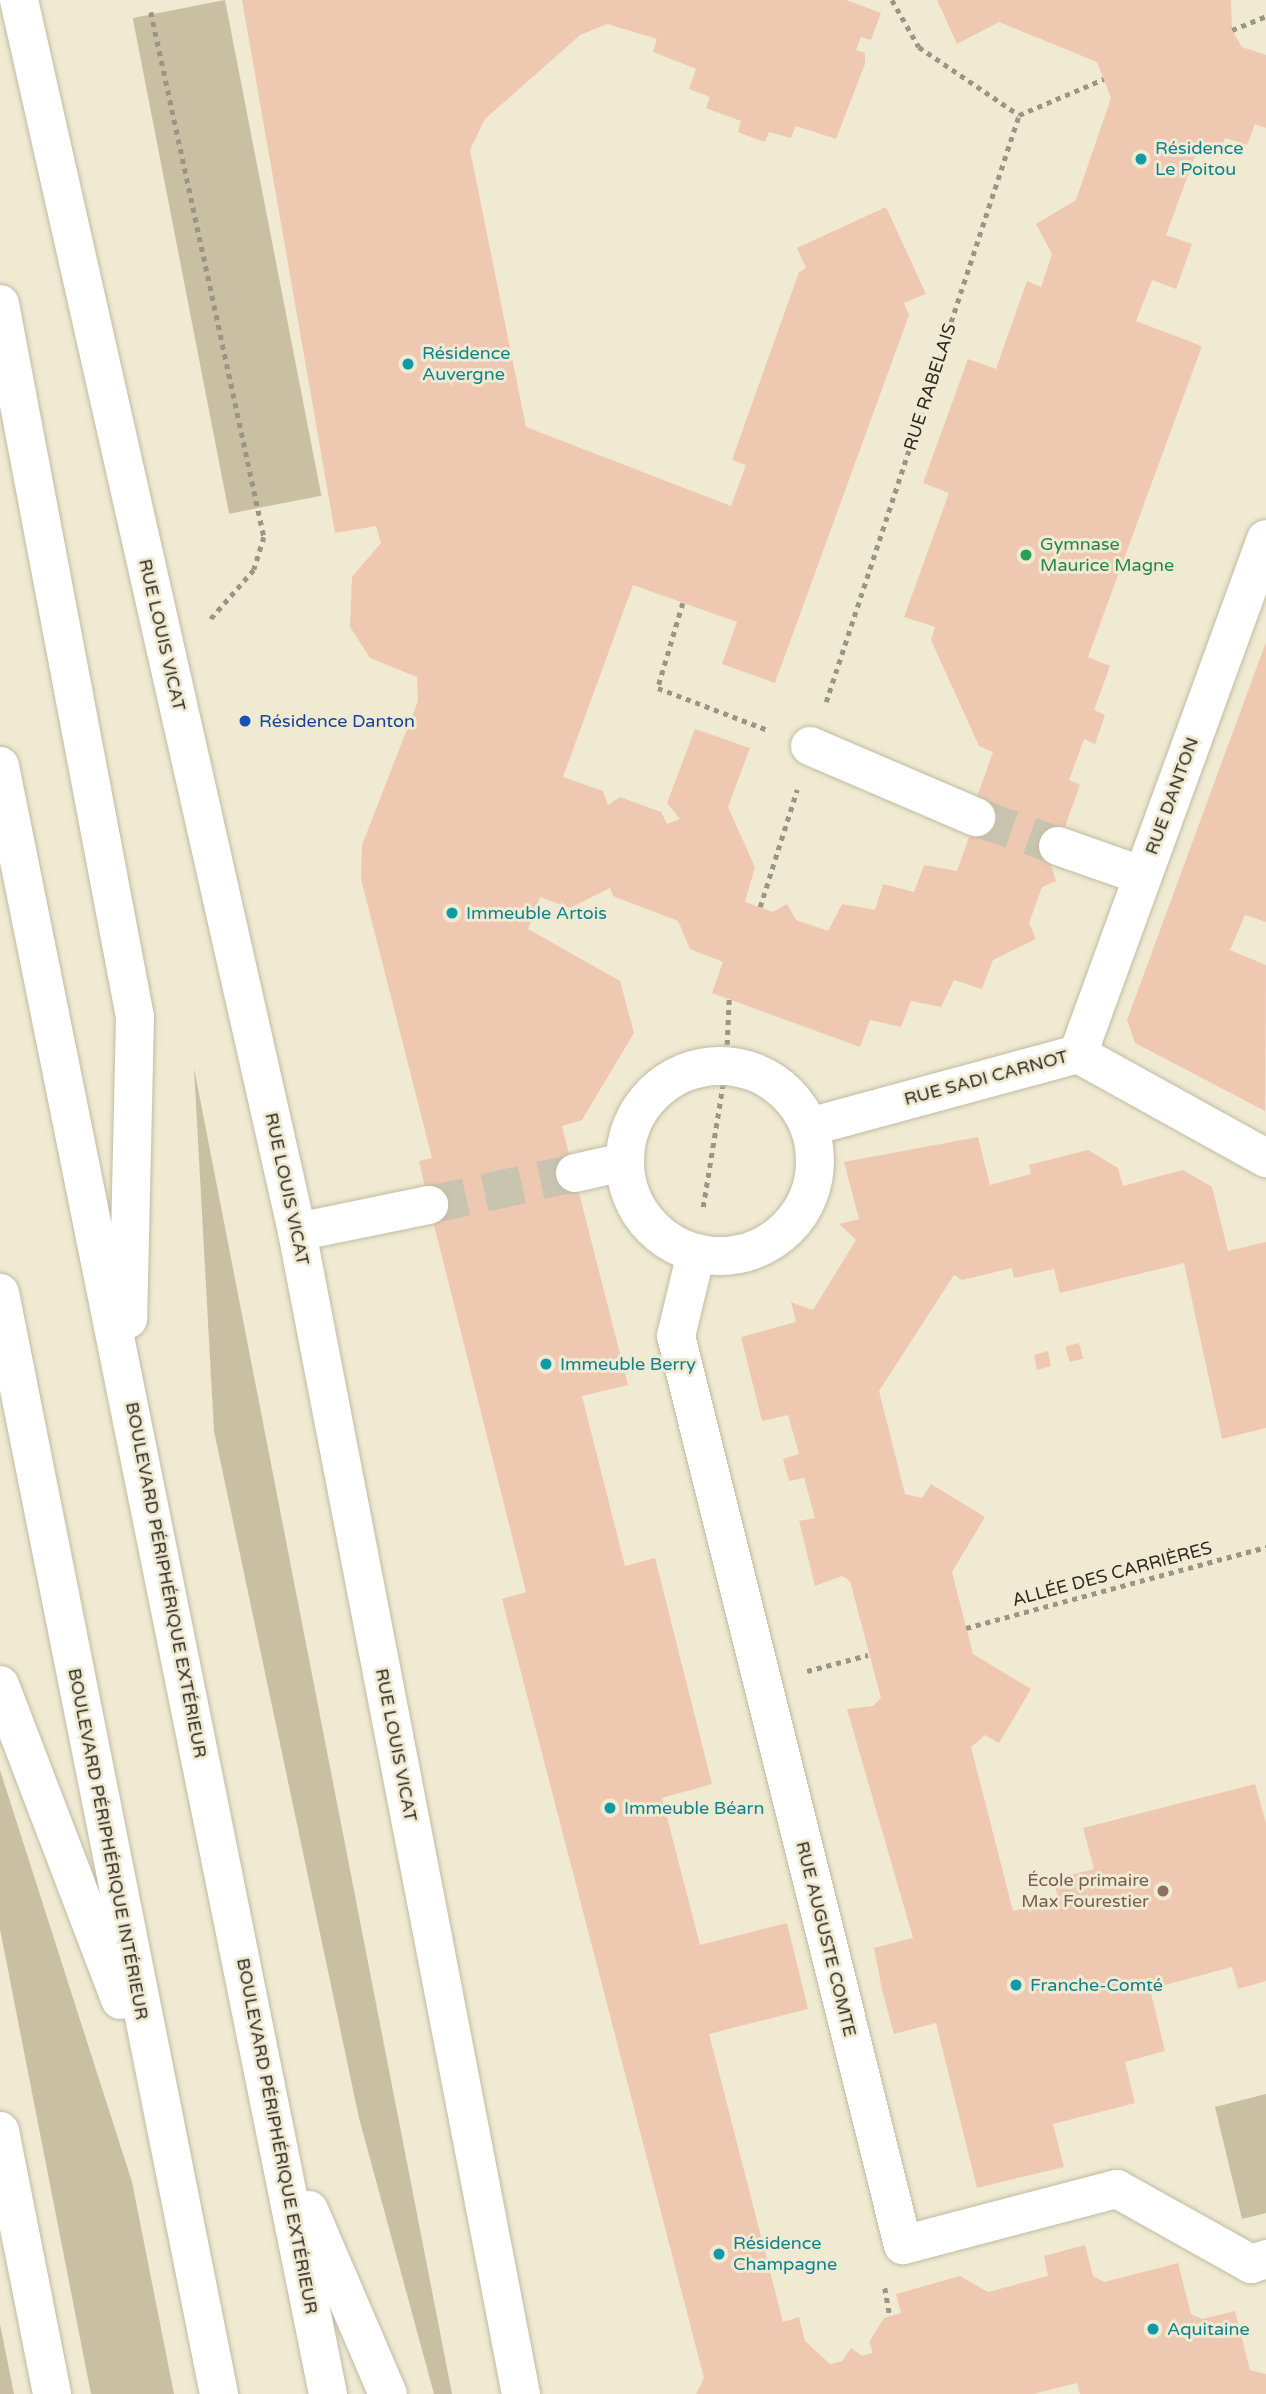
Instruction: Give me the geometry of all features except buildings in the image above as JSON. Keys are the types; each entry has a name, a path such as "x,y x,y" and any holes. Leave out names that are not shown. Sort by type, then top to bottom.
{"main road":[{"name":"RUE LOUIS VICAT","path":"19,0 297,1232 526,2391"},
{"path":"0,304 135,1017 127,1387"},
{"name":"RUE DANTON","path":"1078,1054 1266,539"},
{"path":"810,746 976,817"},
{"name":"BOULEVARD PÉRIPHÉRIQUE EXTÉRIEUR","path":"0,766 280,2143 328,2394"},
{"path":"1058,846 1143,876"},
{"name":"RUE SADI CARNOT","path":"808,1127 1078,1054 1266,1158"},
{"path":"726,1065 776,1083 808,1127 815,1156 800,1213 754,1250 696,1253 667,1241 645,1219 629,1192 624,1162 629,1130 659,1088 695,1068 726,1065"},
{"path":"575,1173 624,1162"},
{"path":"297,1232 429,1205"},
{"name":"RUE AUGUSTE COMTE","path":"696,1253 676,1336 902,2245 1117,2189 1251,2264 1266,2259"},
{"name":"BOULEVARD PÉRIPHÉRIQUE INTÉRIEUR","path":"0,1293 158,2101 219,2394"},
{"path":"0,1685 158,2101"},
{"path":"0,2130 52,2394"},
{"path":"280,2143 388,2394"}],"path":[{"path":"892,0 919,47 1019,115 1104,79"},
{"path":"151,12 264,537 254,570 210,620"},
{"path":"1232,30 1266,16"},
{"name":"RUE RABELAIS","path":"760,907 810,746 1019,115"},
{"path":"683,603 658,688 810,746"},
{"path":"696,1253 726,1065 729,999"},
{"name":"ALLÉE DES CARRIÈRES","path":"966,1628 1266,1547"},
{"path":"762,1683 867,1655"}],"shaded area":[{"path":"225,0 321,496 229,514 133,18"},
{"path":"194,1068 452,2394 434,2394 359,2118 214,1431"},
{"path":"0,1770 132,2182 174,2394 91,2394 0,1929"},
{"path":"1266,2094 1266,2213 1242,2219 1215,2107"},
{"path":"0,2324 14,2394 0,2394"}],"tunnel":[{"path":"976,817 1058,846"},
{"path":"429,1205 575,1173"}],"place":[{"name":"Résidence Le Poitou","path":"1141,159"},
{"name":"Résidence Auvergne","path":"408,364"},
{"name":"Gymnase Maurice Magne","path":"1026,555"},
{"name":"Résidence Danton","path":"245,721"},
{"name":"Immeuble Artois","path":"452,913"},
{"name":"Immeuble Berry","path":"546,1364"},
{"name":"Immeuble Béarn","path":"610,1808"},
{"name":"École primaire Max Fourestier","path":"1163,1891"},
{"name":"Franche-Comté","path":"1016,1985"},
{"name":"Résidence Champagne","path":"719,2254"},
{"name":"Aquitaine","path":"1153,2329"}]}
